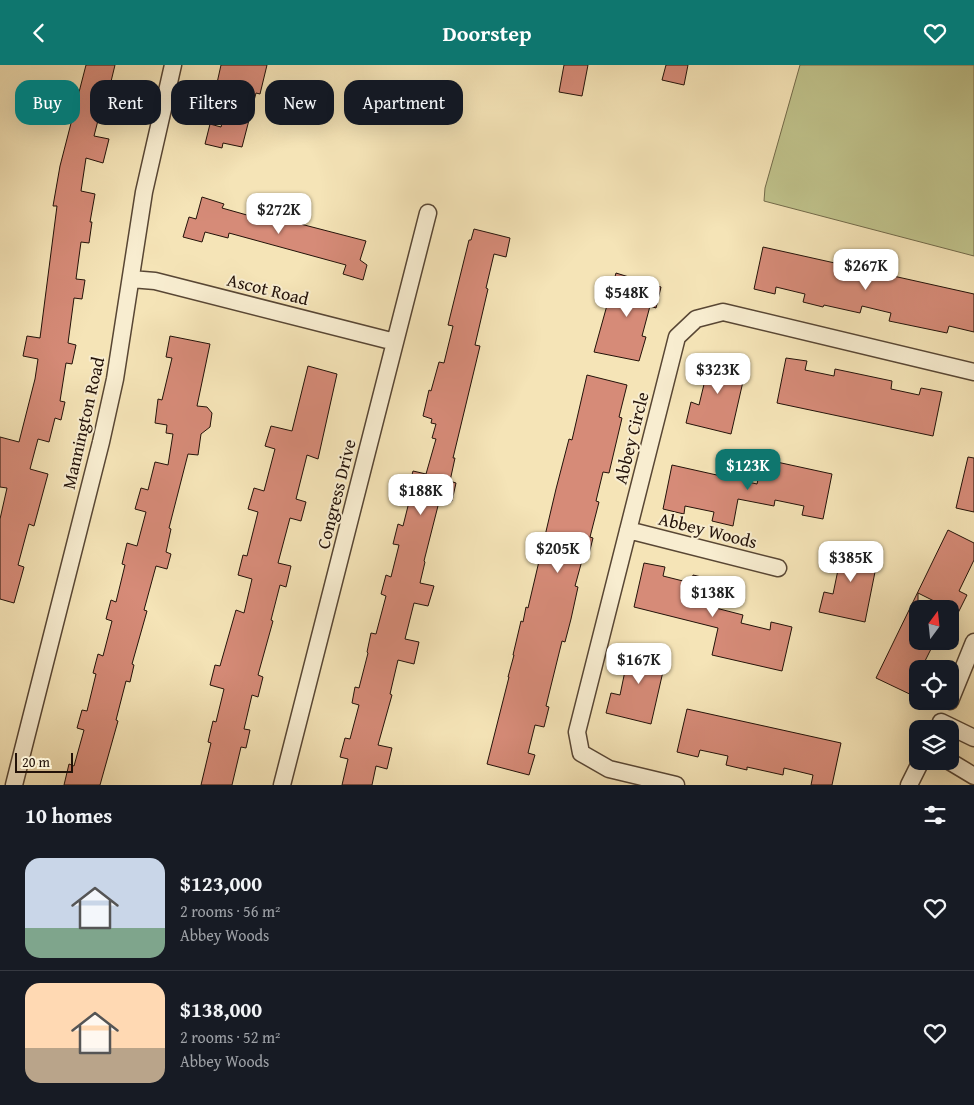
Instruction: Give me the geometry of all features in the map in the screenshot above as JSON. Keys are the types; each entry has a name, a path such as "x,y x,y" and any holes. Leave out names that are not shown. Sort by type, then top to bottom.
{"street":[{"name":"Mannington Road","path":"14,785 115,379 144,192 173,65"},
{"name":"Congress Drive","path":"282,785 428,213"},
{"name":"Ascot Road","path":"131,279 154,281 396,341"},
{"name":"Abbey Circle","path":"676,785 609,769 581,753 577,732 677,337 696,319 723,312 974,372"},
{"name":"Abbey Woods","path":"628,530 778,568"},
{"path":"959,679 974,642"},
{"path":"959,732 974,738"},
{"path":"959,767 974,776"},
{"path":"908,785 916,770"}],"green space":[{"path":"800,65 974,65 974,256 764,201 765,188"}],"building":[{"path":"86,65 115,65 111,80 90,80 90,125 97,125 94,136 109,139 103,163 86,158 81,191 95,194 90,222 92,222 89,243 81,242 76,279 85,280 82,299 74,298 68,343 76,345 72,364 66,363 60,401 65,402 61,420 55,418 49,442 38,439 30,469 48,474 34,526 29,524 18,565 24,567 14,603 0,599 0,519 7,488 0,487 0,437 19,442 35,379 38,359 23,356 27,336 40,338 57,206 53,206 60,166 71,125 80,125 80,88"},
{"path":"221,65 267,65 260,94 256,93 255,97 255,80 218,80"},
{"path":"564,65 588,65 582,96 559,92"},
{"path":"666,65 688,65 684,85 662,80"},
{"path":"210,125 221,127 221,125 248,125 242,147 223,143 222,148 205,144"},
{"path":"202,197 224,204 222,208 261,219 262,214 366,241 360,260 367,265 363,280 343,274 346,265 229,233 228,238 205,232 202,242 183,237 189,217 196,219"},
{"path":"474,229 510,238 506,257 494,254 486,288 488,289 475,345 480,346 453,458 455,458 450,481 456,483 452,501 440,498 424,561 420,583 434,586 428,606 414,603 405,639 419,642 414,664 398,660 390,694 392,695 378,745 392,748 387,769 376,766 372,785 342,785 348,759 340,757 345,738 350,739 359,705 352,703 355,687 359,688 371,633 376,634 386,596 381,594 386,575 391,577 399,545 393,544 398,524 403,526 412,490 408,490 413,471 426,474 436,439 432,438 436,424 431,423 432,419 423,416 429,390 431,391 439,362 444,363 453,326 448,325 469,240 471,240"},
{"path":"763,247 974,294 974,332 949,326 947,333 889,321 891,313 862,306 860,313 824,305 823,307 803,302 805,294 776,287 775,294 754,289"},
{"path":"616,273 661,287 656,308 650,306 642,336 646,337 639,361 594,352"},
{"path":"170,336 210,344 197,406 207,407 212,413 210,427 201,434 198,455 188,454 169,528 171,529 166,552 171,554 167,569 156,566 144,610 147,611 132,664 134,665 130,682 126,681 116,720 118,721 100,785 64,785 69,764 74,766 84,730 77,728 82,710 87,711 96,674 93,673 98,654 103,656 112,621 106,619 111,600 116,602 125,565 122,564 127,543 137,546 146,512 135,509 141,488 148,490 155,462 168,465 173,434 166,433 167,425 155,423 158,399 162,400 172,358 166,357"},
{"path":"705,354 747,364 731,434 686,423 691,402 699,405 706,376 700,375"},
{"path":"786,358 807,361 805,370 834,376 835,369 892,381 891,389 919,395 921,388 942,392 933,436 777,403"},
{"path":"308,366 337,374 318,459 307,455 296,499 306,502 301,521 290,518 278,563 291,566 286,587 280,585 271,620 273,621 258,675 263,677 258,697 252,695 244,729 250,730 246,748 241,747 232,785 201,785 211,743 208,742 213,721 216,722 224,689 210,685 215,665 220,666 236,610 244,613 252,579 238,575 243,555 247,556 258,512 248,509 254,488 264,491 275,449 265,446 271,426 292,431"},
{"path":"587,375 627,385 619,417 622,418 609,473 603,472 596,501 599,502 590,537 593,538 588,558 583,557 575,586 578,587 571,619 565,642 562,641 546,706 549,707 544,727 535,725 528,753 535,755 529,775 487,764 521,621 523,622 526,607 528,608 556,489 569,439 572,440"},
{"path":"968,457 974,458 974,512 956,508"},
{"path":"763,459 832,474 823,519 802,515 804,506 775,500 774,506 738,499 733,526 712,521 714,512 685,506 684,514 663,509 672,465 757,484"},
{"path":"948,530 974,543 974,560 959,591 967,595 959,611 959,600 932,600 918,593 918,600 914,600"},
{"path":"836,543 879,552 865,622 819,612 824,592 833,594 839,565 832,564"},
{"path":"644,563 665,567 663,576 691,583 693,575 714,580 708,606 743,615 741,623 770,630 771,622 792,627 782,671 712,655 718,628 634,607"},
{"path":"909,610 909,650 930,650 926,660 909,660 909,694 876,678"},
{"path":"625,644 667,654 651,724 606,713 611,693 620,695 626,666 620,665"},
{"path":"687,709 841,743 832,785 811,785 813,775 784,768 783,775 747,767 747,770 726,765 728,756 700,750 698,757 677,752"}]}
